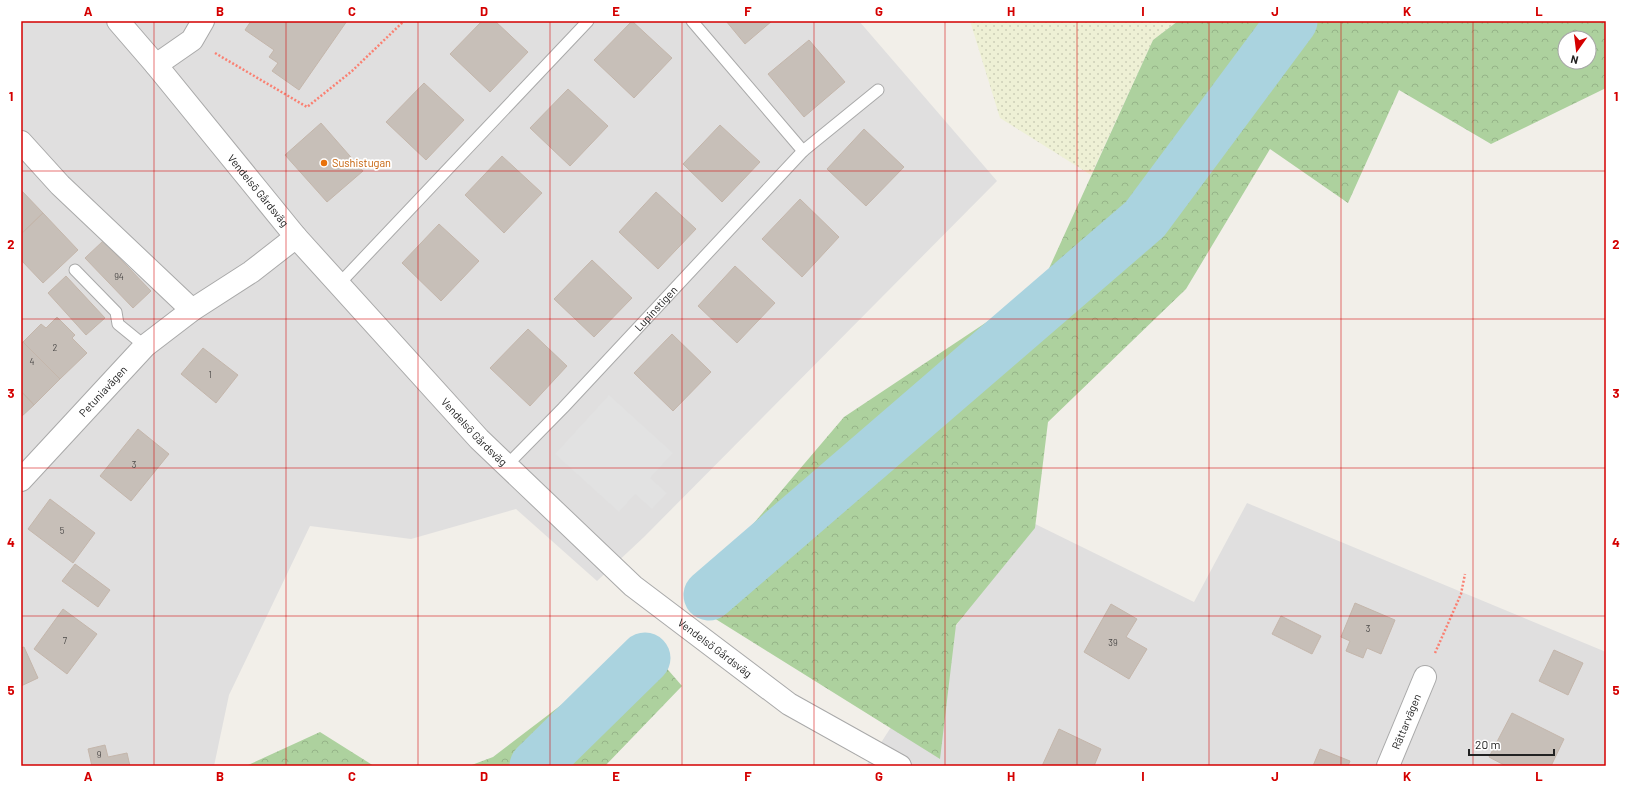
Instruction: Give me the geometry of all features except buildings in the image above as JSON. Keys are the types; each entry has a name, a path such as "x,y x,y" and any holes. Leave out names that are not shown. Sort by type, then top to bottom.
{"street":[{"name":"Vendelsö Gårdsväg","path":"118,21 156,65 296,237 479,438 634,586 789,704 900,766"},
{"path":"156,65 192,40 202,21"},
{"path":"21,142 60,185 192,310"},
{"name":"Petuniavägen","path":"21,480 145,346 192,310 251,272 296,237"},
{"name":"Rättarvägen","path":"1388,766 1425,677"}],"lane":[{"path":"339,284 588,21"},
{"path":"692,21 803,152"},
{"name":"Lupinstigen","path":"507,465 569,402 803,152 878,90"},
{"path":"75,270 116,312 118,324 145,346"}],"path":[{"path":"192,40 307,107 352,71 404,21"},
{"path":"1425,677 1461,594 1465,574"}],"shaded area":[{"path":"21,21 859,21 997,181 644,537 597,581 516,509 411,539 310,526 229,695 214,766 21,766"},
{"path":"609,395 673,453 650,478 667,493 652,509 635,494 619,512 555,454"},
{"path":"1247,503 1606,652 1606,766 866,766 1025,519 1194,602"}],"green space":[{"path":"970,21 1178,21 1153,40 1091,175 1000,118"},
{"path":"1178,21 1606,21 1606,88 1491,144 1399,90 1348,203 1270,149 1186,289 1048,422 1035,528 956,625 940,759 714,618 731,550 844,417 1041,286 1153,40"},
{"path":"644,642 682,686 605,766 469,766 493,757"},
{"path":"320,732 374,766 246,766"}],"waterway":[{"path":"709,595 1145,219 1292,21"},
{"path":"535,766 645,658"}],"place":[{"name":"Sushistugan","path":"324,163"}]}
